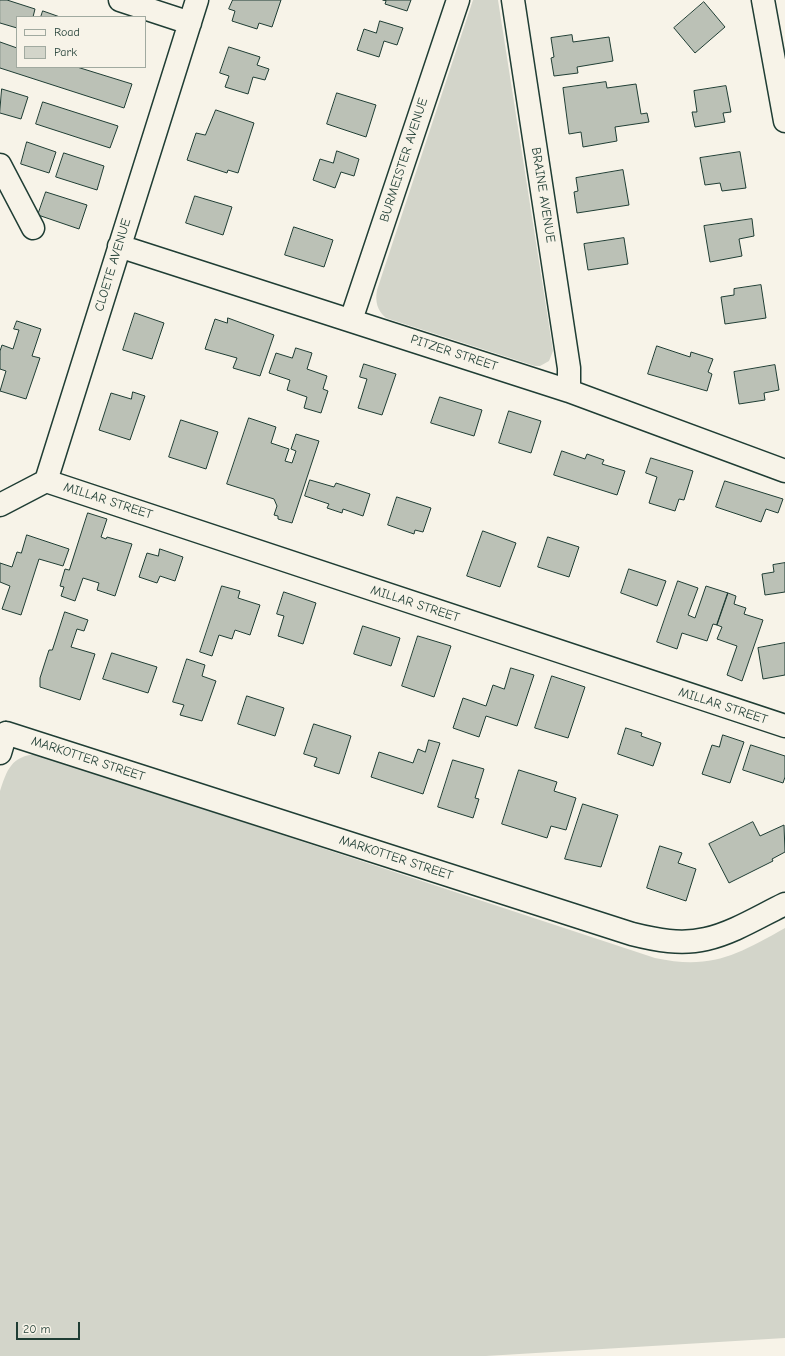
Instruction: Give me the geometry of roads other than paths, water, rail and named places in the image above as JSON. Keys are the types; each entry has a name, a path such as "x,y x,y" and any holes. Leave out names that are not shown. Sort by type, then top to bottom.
{"street":[{"path":"120,0 190,23"},
{"name":"CLOETE AVENUE","path":"46,481 197,0"},
{"name":"BURMEISTER AVENUE","path":"351,320 458,0"},
{"name":"BRAINE AVENUE","path":"513,0 567,355 569,391"},
{"path":"763,0 785,121"},
{"path":"0,165 33,228"},
{"name":"PITZER STREET","path":"119,246 569,391 785,471"},
{"path":"0,505 46,481"},
{"name":"MILLAR STREET","path":"46,481 785,726"},
{"name":"MARKOTTER STREET","path":"2,735 624,932 659,940 683,942 705,940 726,932 785,904"}]}
